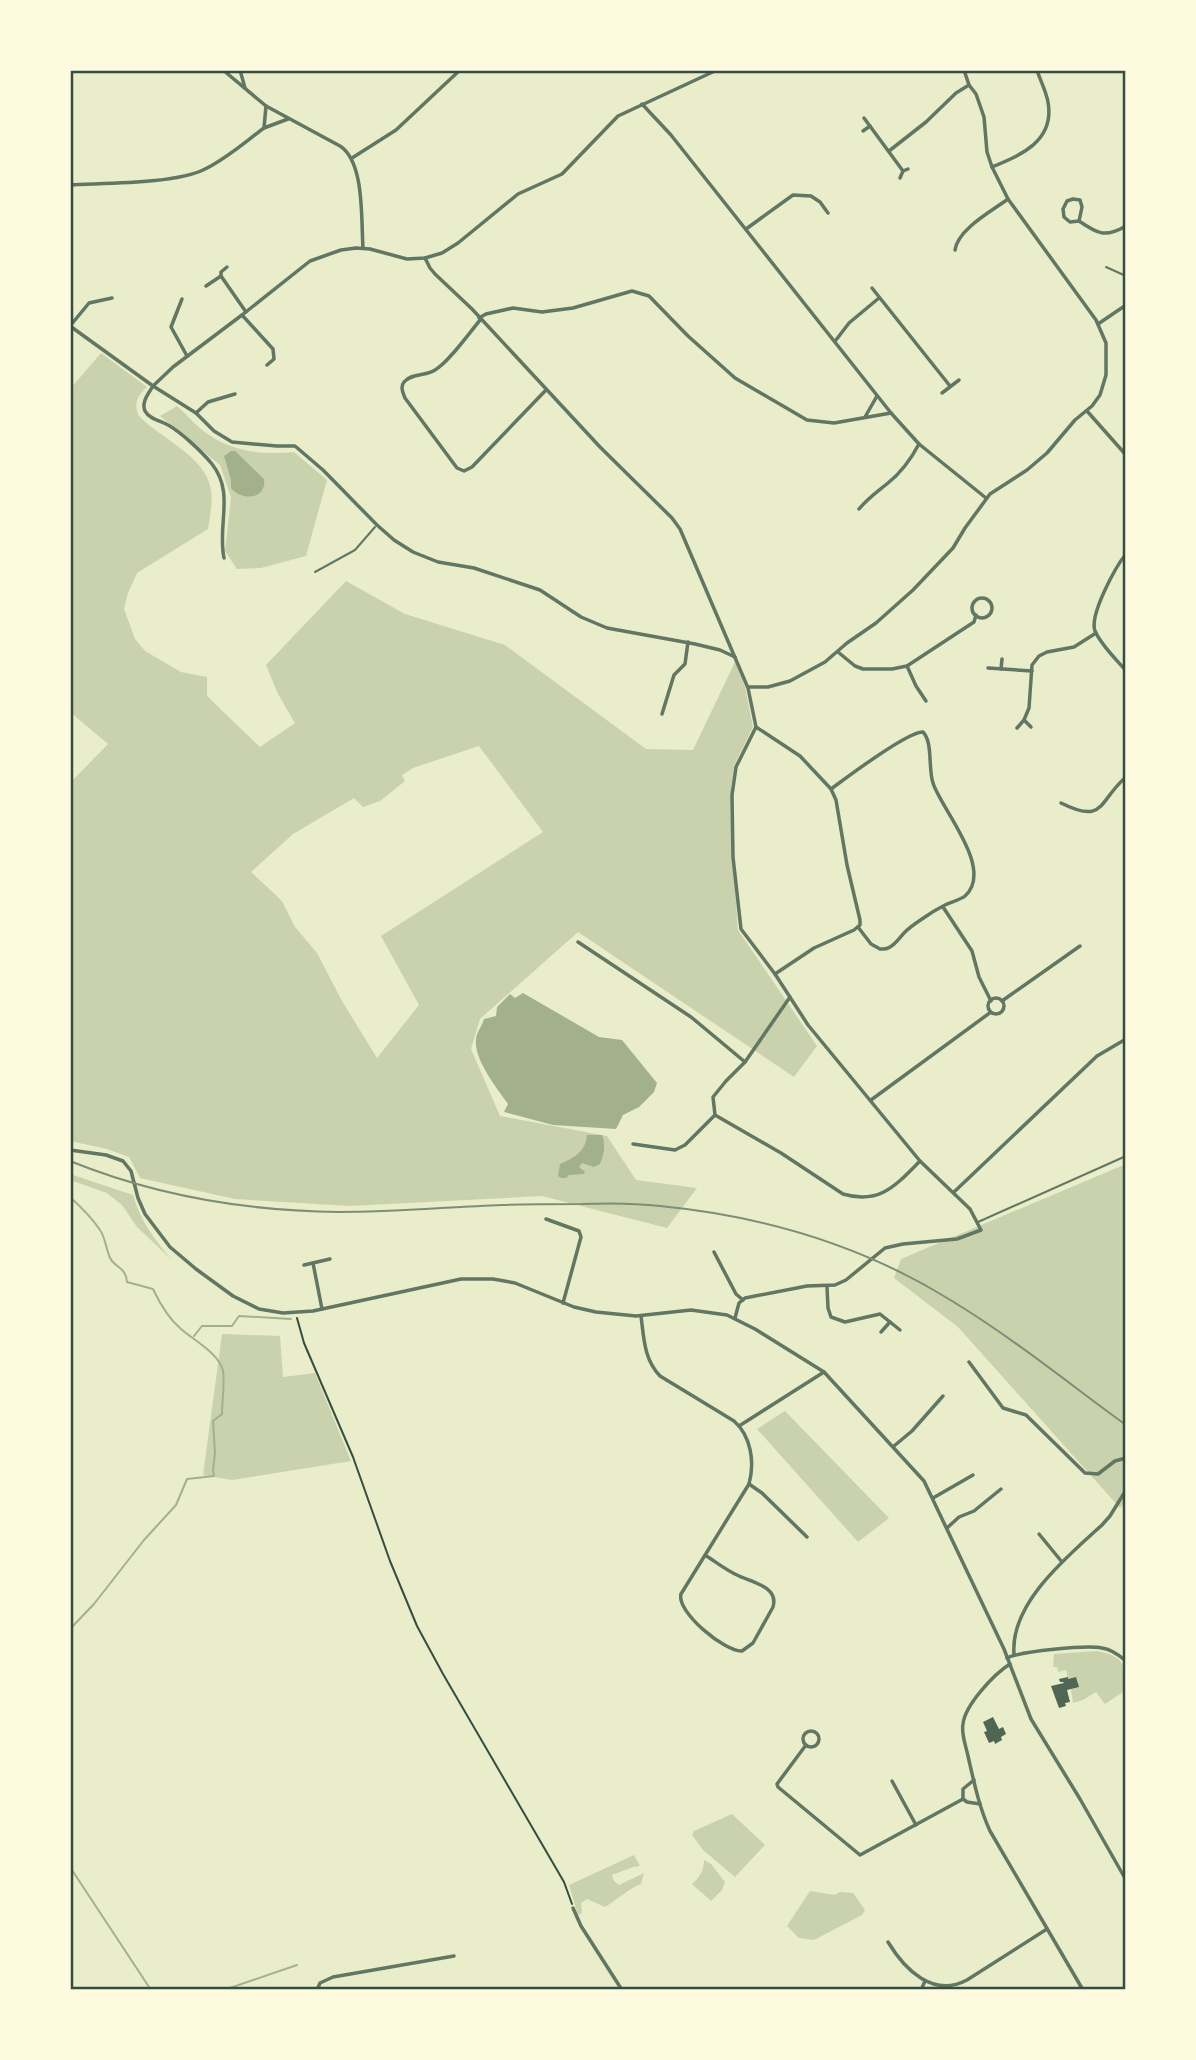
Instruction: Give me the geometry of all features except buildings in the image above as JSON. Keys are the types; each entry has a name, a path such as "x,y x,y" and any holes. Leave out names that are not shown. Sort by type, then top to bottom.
{"street":[{"path":"70,72 77,70"},
{"path":"223,70 266,106 340,146 352,158 358,184 363,248"},
{"path":"240,70 246,90"},
{"path":"352,158 396,130 460,70"},
{"path":"224,558 221,537 225,493 222,482 211,464 178,432 145,411 146,397 153,386 187,356 310,261 341,250 363,248 407,258 425,258 451,249 518,194 562,174 618,116 717,70"},
{"path":"748,688 768,687 790,681 825,662 876,623 953,548 986,498 1037,462 1100,395 1106,375 1106,343 1098,324 1008,199 992,167 987,152 984,117 964,70"},
{"path":"992,167 1022,155 1034,145 1045,129 1048,101 1037,70"},
{"path":"889,151 926,122 956,93 969,85"},
{"path":"642,104 671,135 891,413 919,444 986,498"},
{"path":"264,128 266,106"},
{"path":"864,118 903,171"},
{"path":"70,185 191,175 207,168 264,128 289,119"},
{"path":"863,131 870,125"},
{"path":"900,178 903,171 908,169"},
{"path":"746,229 793,195 811,196 820,202 828,213"},
{"path":"954,250 956,243 971,225 1008,199"},
{"path":"1079,221 1082,207 1080,200 1067,201 1063,209 1064,217 1070,222 1079,221 1094,231 1106,234 1126,226"},
{"path":"425,258 430,268 545,391 676,524 748,688 756,727 736,766 732,794 733,857 741,929 775,974 808,1025 920,1161 970,1209 981,1230 957,1238 893,1245 879,1251 846,1280 835,1286 792,1288 743,1300 739,1303 735,1318"},
{"path":"206,286 221,276 227,267"},
{"path":"221,276 244,314 273,349 274,359 267,365"},
{"path":"872,288 950,386"},
{"path":"545,391 472,467 464,471 457,468 405,398 402,390 405,381 417,375 431,373 440,367 486,314 513,308 542,312 573,308 632,292 649,296 734,378 807,420 834,423 891,413"},
{"path":"112,298 89,303 70,326 232,442 295,446 323,470 377,525 413,552 438,562 474,568 540,590 581,617 607,628 688,642 720,650 735,657"},
{"path":"835,341 849,323 879,298"},
{"path":"182,299 170,327 187,356"},
{"path":"1098,324 1126,304"},
{"path":"942,393 959,380"},
{"path":"196,414 208,402 235,394"},
{"path":"865,418 877,396"},
{"path":"1087,411 1126,455"},
{"path":"859,509 868,497 890,482 908,464 919,444"},
{"path":"1126,554 1112,576 1096,612 1094,625 1096,633 1126,671"},
{"path":"838,652 863,669 907,666 974,621 976,615 973,608 976,600 989,600 992,606 990,613 983,617 976,615"},
{"path":"1017,728 1029,708 1032,665 1039,656 1074,647 1096,633"},
{"path":"662,714 674,675 685,664 688,642"},
{"path":"1001,669 1002,659"},
{"path":"907,666 926,701"},
{"path":"988,668 1032,671"},
{"path":"1024,720 1031,727"},
{"path":"756,727 800,756 831,789 836,800 849,877 860,920 858,927 814,948 775,974"},
{"path":"831,789 917,731 923,732 927,736 932,780 937,794 964,838 973,874 972,886 964,896 942,906 906,930 892,947 880,949 871,944 858,927"},
{"path":"1061,803 1081,812 1099,809 1126,777"},
{"path":"942,906 972,951 979,976 991,1001 991,1012"},
{"path":"578,942 691,1017 745,1062"},
{"path":"1002,1001 1080,946"},
{"path":"715,1115 713,1097 745,1062 790,997"},
{"path":"991,1001 1002,1001"},
{"path":"991,1012 1001,1013 1004,1006 1002,1001"},
{"path":"870,1100 991,1012"},
{"path":"954,1192 1097,1056 1126,1039"},
{"path":"633,1144 675,1150 685,1145 715,1115"},
{"path":"715,1115 782,1153 843,1194 855,1197 877,1196 893,1188 920,1161"},
{"path":"70,1150 118,1159 127,1165 133,1176 138,1198 151,1224 170,1247 220,1287 259,1309 283,1313 322,1309 472,1278 515,1283 574,1307 596,1312 641,1316 691,1310 715,1312 735,1318 826,1374 921,1476 1010,1664 1038,1731 1126,1880"},
{"path":"546,1219 579,1231 581,1237 563,1303"},
{"path":"714,1252 736,1294 743,1300"},
{"path":"304,1265 330,1259"},
{"path":"313,1263 322,1309"},
{"path":"827,1287 831,1318 845,1322 877,1314 900,1330"},
{"path":"641,1316 645,1351 652,1368 660,1376 734,1420 746,1437 752,1468 749,1484 705,1555 681,1594 679,1599 682,1607 710,1634 733,1651 742,1651 749,1647 773,1607 773,1596 770,1591 752,1580 740,1576 705,1555"},
{"path":"881,1332 890,1322"},
{"path":"969,1362 1003,1408 1026,1415 1085,1473 1098,1474 1115,1461 1126,1458"},
{"path":"739,1426 826,1374"},
{"path":"894,1446 912,1431 943,1396"},
{"path":"933,1498 974,1475"},
{"path":"749,1484 762,1493 807,1537"},
{"path":"947,1528 1002,1489"},
{"path":"1014,1654 1014,1639 1025,1611 1041,1583 1102,1525 1125,1493"},
{"path":"1039,1534 1062,1563"},
{"path":"1007,1658 1014,1654 1096,1647 1112,1651 1126,1661"},
{"path":"1010,1664 978,1695 965,1715 962,1730 979,1804 995,1840 1083,1990"},
{"path":"806,1745 812,1747 817,1744 819,1738 815,1732 808,1732 804,1736 806,1745 777,1784 778,1787 856,1854 864,1854 963,1799"},
{"path":"963,1799 963,1789 974,1780"},
{"path":"892,1781 916,1825"},
{"path":"963,1799 979,1804"},
{"path":"573,1908 581,1926 622,1990"},
{"path":"888,1942 905,1964 925,1981 947,1987 957,1985 1047,1929"},
{"path":"317,1990 320,1983 332,1977 454,1956"},
{"path":"921,1990 925,1981"}],"lane":[{"path":"1107,267 1126,276"},
{"path":"315,572 355,550 377,525"},
{"path":"978,1222 1126,1156"}],"path":[{"path":"297,1312 304,1343 353,1457 390,1561 417,1626 564,1882 573,1908"}],"shaded area":[{"path":"101,353 147,387 137,400 139,416 192,458 207,478 212,500 208,529 137,573 124,609 135,639 145,651 181,672 207,677 207,696 260,747 295,723 278,694 266,665 346,581 405,614 505,645 646,749 693,750 735,662 745,687 753,727 734,766 731,787 738,930 817,1046 794,1077 578,932 480,1019 471,1049 500,1116 607,1136 636,1180 697,1188 667,1228 542,1196 350,1206 235,1199 140,1178 129,1157 70,1141 70,783 108,744 70,712 70,389","holes":["479,746 543,832 381,936 419,1005 377,1058 342,1001 317,953 295,927 282,901 251,872 293,834 354,798 363,807 380,801 405,781 402,775 413,768"]},
{"path":"177,406 201,429 219,441 250,451 294,452 327,480 306,556 261,568 237,569 225,551 231,497 220,465 160,416"},
{"path":"235,451 264,479 264,486 258,495 241,495 231,488 224,456"},
{"path":"523,993 599,1037 622,1040 657,1083 654,1092 639,1107 623,1115 616,1129 553,1125 504,1112 508,1104 482,1065 476,1048 476,1037 484,1019 496,1016 497,1007 510,994 515,998"},
{"path":"587,1135 602,1135 604,1150 600,1164 594,1167 582,1163 579,1167 584,1174 561,1178 558,1176 560,1164 578,1153"},
{"path":"1126,1164 1126,1502 1120,1508 958,1327 894,1278 901,1259"},
{"path":"70,1174 133,1195 148,1229 171,1259 137,1227 122,1205 107,1193 70,1180"},
{"path":"222,1334 280,1336 283,1377 315,1373 351,1461 232,1480 203,1475"},
{"path":"785,1411 889,1518 858,1542 757,1429"},
{"path":"1097,1651 1113,1656 1122,1663 1126,1690 1105,1704 1096,1692 1073,1703 1071,1689 1078,1687 1076,1677 1068,1679 1066,1670 1058,1672 1057,1667 1053,1667 1054,1654"},
{"path":"732,1814 765,1845 735,1877 703,1850 692,1835 694,1831"},
{"path":"634,1855 640,1866 612,1875 619,1885 644,1873 641,1884 605,1907 587,1899 581,1903 582,1913 578,1915 569,1885"},
{"path":"704,1860 711,1864 725,1882 722,1890 711,1901 692,1884 701,1873"},
{"path":"810,1891 835,1895 840,1892 853,1893 865,1910 862,1915 814,1940 799,1938 787,1926"}],"waterway":[{"path":"70,1197 100,1230 110,1259 124,1272 127,1282 153,1289 172,1320 217,1359 224,1381 222,1414 213,1421 214,1476 187,1479 176,1505 70,1629"},
{"path":"194,1336 202,1326 232,1326 239,1316 291,1319"},
{"path":"70,1867 151,1990"},
{"path":"224,1990 297,1965"}],"railway":[{"path":"70,1161 135,1184 202,1199 270,1209 360,1212 601,1203 699,1211 774,1226 848,1249 884,1264 952,1301 997,1330 1126,1425"}]}
